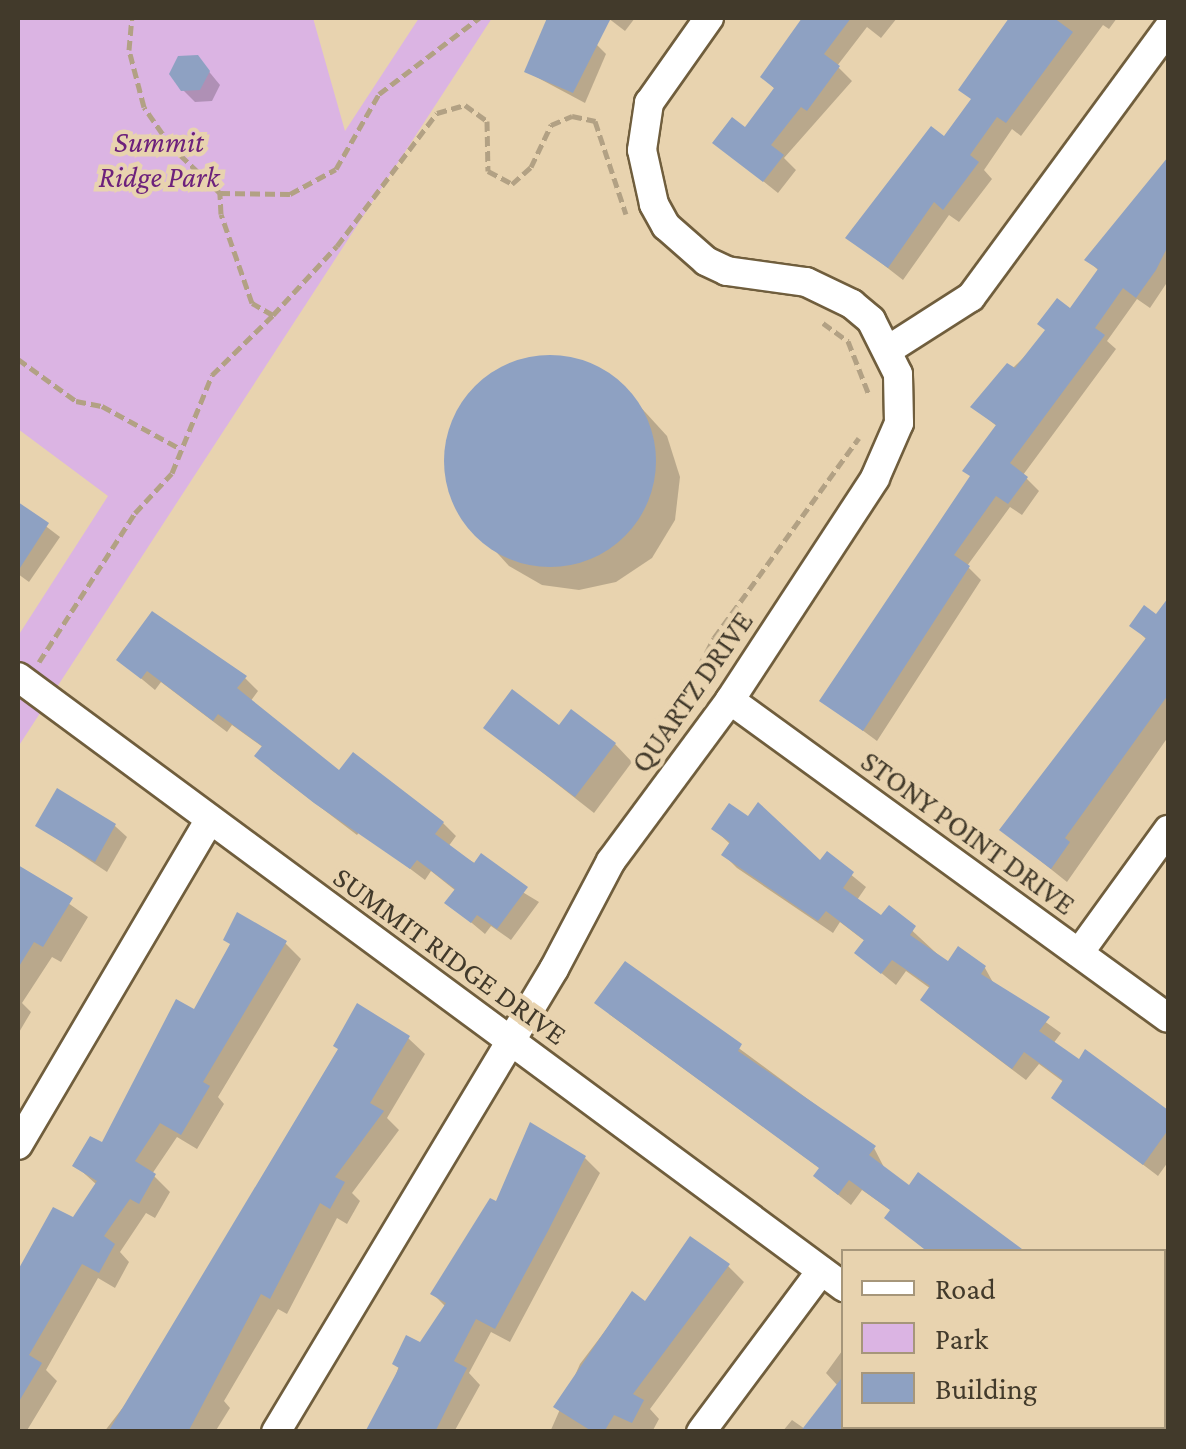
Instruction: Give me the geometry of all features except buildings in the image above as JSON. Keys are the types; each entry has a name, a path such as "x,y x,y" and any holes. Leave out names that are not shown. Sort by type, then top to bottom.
{"street":[{"path":"709,18 650,103 642,150 654,204 685,245 728,271 830,290 870,320 888,350 971,297 1168,29"},
{"name":"QUARTZ DRIVE","path":"276,1432 611,861 730,700 889,450 902,395 888,350"},
{"name":"SUMMIT RIDGE DRIVE","path":"22,680 832,1279"},
{"name":"STONY POINT DRIVE","path":"730,700 1168,1018"},
{"path":"18,1146 210,819"},
{"path":"1079,954 1168,830"},
{"path":"701,1432 832,1279"}],"path":[{"path":"132,18 129,50 144,107 170,146 220,193 290,194 336,169 379,94 479,18"},
{"path":"22,680 135,513 172,473 212,375 337,246 437,113 465,105 487,120 488,172 501,183 512,184 531,167 552,126 572,116 596,120 632,223"},
{"path":"220,193 221,214 252,303 273,314"},
{"path":"806,315 848,341 872,404"},
{"path":"18,360 76,402 102,406 181,449"},
{"path":"665,788 643,771 714,638 864,430"}],"green space":[{"name":"Summit Ridge Park","path":"18,18 313,18 345,131 419,18 492,18 18,747 18,636 108,496 18,429"}]}
